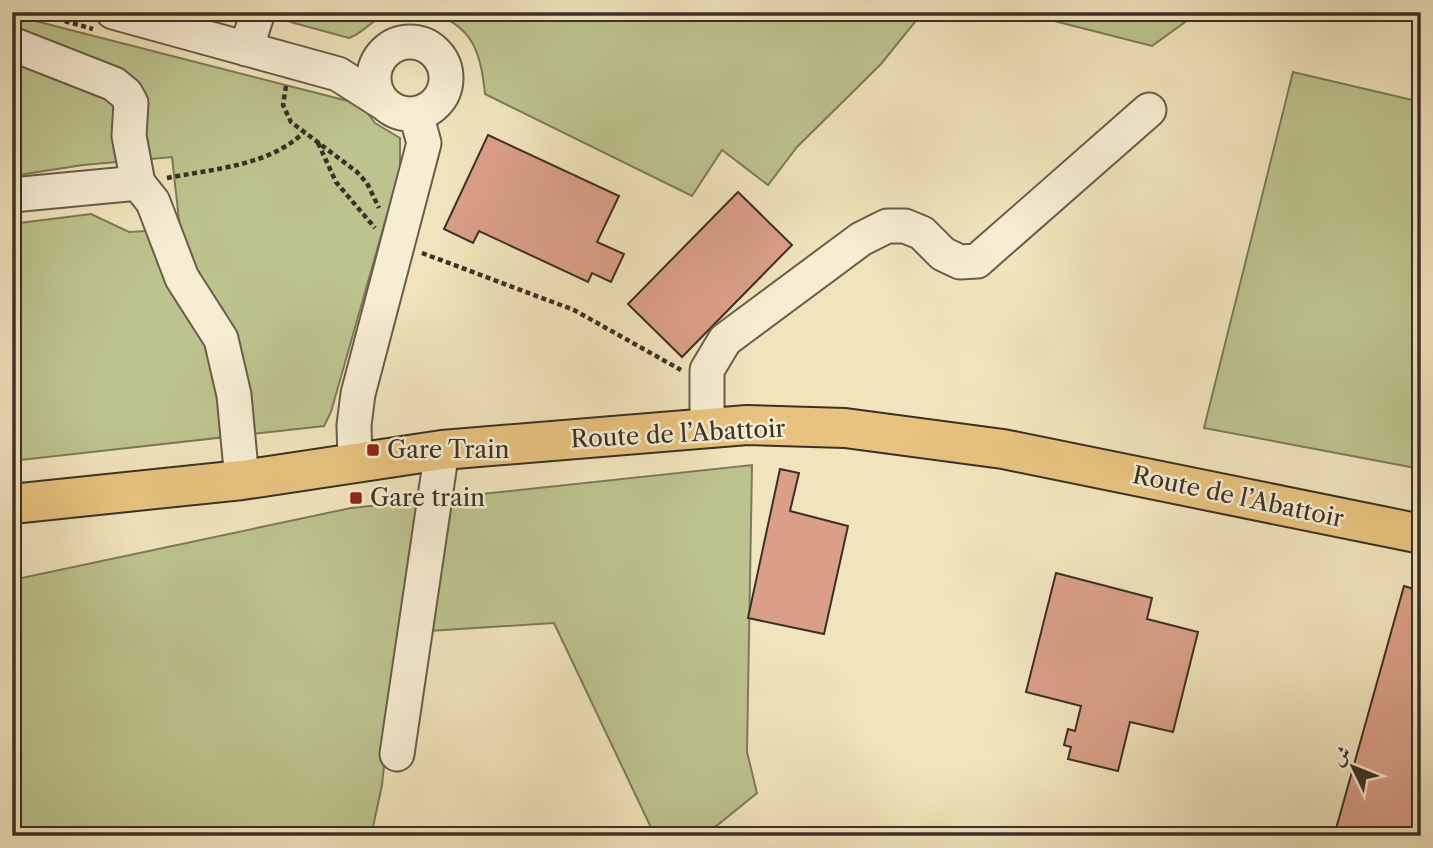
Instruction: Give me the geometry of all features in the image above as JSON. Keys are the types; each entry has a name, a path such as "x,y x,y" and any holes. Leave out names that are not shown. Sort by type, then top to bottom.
{"main road":[{"name":"Route de l’Abattoir","path":"12,504 242,480 442,450 747,425 845,428 1003,449 1421,534"}],"street":[{"path":"113,12 152,17 246,49 338,74 392,110 404,114 428,110 438,102 447,80 441,58 423,43 412,41 400,42 390,47 355,71 338,74"},
{"path":"246,49 258,12"},
{"path":"12,44 114,84 126,94 131,103 129,136 138,183 153,202 182,278 221,340 234,395 242,480"},
{"path":"381,55 375,66 373,79 382,102"},
{"path":"707,428 706,370 725,340 861,239 887,226 905,226 922,233 943,254 960,262 977,261 1149,110"},
{"path":"355,462 354,425 358,394 424,143 416,114"},
{"path":"12,195 138,183"},
{"path":"397,754 442,450"}],"path":[{"path":"293,62 283,105 291,122 357,172 367,183 379,210"},
{"path":"138,183 261,158 287,147 304,132"},
{"path":"318,143 336,182 383,236 482,277 574,310 706,384"}],"green space":[{"path":"287,12 390,12 349,38 288,21"},
{"path":"430,12 923,12 881,64 797,147 768,185 722,150 692,196 485,94 481,65 472,43 456,25"},
{"path":"1019,12 1199,12 1152,46"},
{"path":"12,15 348,101 366,111 375,123 400,138 400,169 331,412 324,426 12,461 12,224 91,214 129,232 180,229 172,157 83,165 12,176"},
{"path":"1293,72 1421,102 1421,469 1204,428"},
{"path":"752,465 747,752 757,793 704,836 655,836 554,623 398,633 382,785 371,836 12,836 12,580 351,508"}],"building":[{"path":"488,135 619,196 597,242 624,254 611,282 592,273 588,282 479,231 473,243 444,229"},
{"path":"738,192 792,245 682,357 628,304"},
{"path":"780,469 799,473 790,511 848,526 824,634 748,618"},
{"path":"1056,573 1152,598 1147,619 1198,632 1173,732 1130,722 1118,771 1068,759 1071,747 1064,745 1068,729 1075,731 1081,706 1026,692"},
{"path":"1404,586 1421,591 1421,836 1334,836"}],"railway":[{"path":"1398,12 1421,18"}],"place":[{"name":"Gare Train","path":"373,450"},
{"name":"Gare train","path":"356,498"}]}
